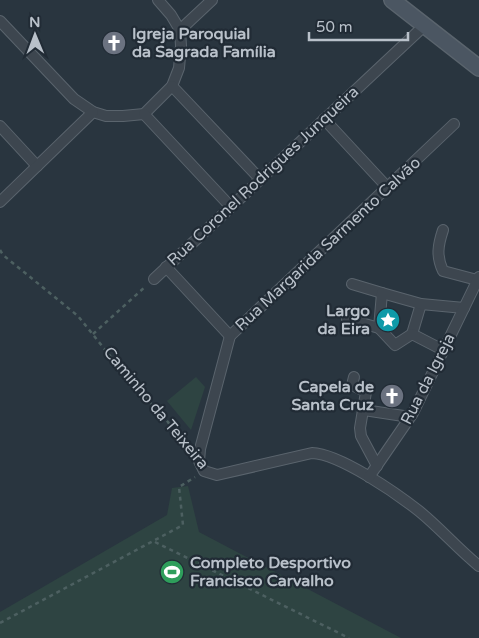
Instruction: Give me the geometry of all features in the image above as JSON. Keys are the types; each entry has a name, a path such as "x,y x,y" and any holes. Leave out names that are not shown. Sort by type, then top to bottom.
{"main road":[{"path":"392,0 479,67"}],"street":[{"path":"0,21 74,99 93,112 106,116 144,114 172,86 179,68 182,46 180,30 171,15 158,0"},
{"path":"180,30 212,0"},
{"name":"Rua Coronel Rodrigues Junqueira","path":"154,279 424,26"},
{"path":"172,86 260,179"},
{"path":"0,202 93,112"},
{"path":"144,114 230,206"},
{"path":"324,119 388,188"},
{"name":"Rua Margarida Sarmento Calvão","path":"200,460 200,449 230,336 454,124"},
{"path":"0,126 37,166"},
{"path":"443,230 437,250 443,271 478,278"},
{"path":"166,267 230,336"},
{"name":"Rua da Igreja","path":"370,477 410,417 478,278"},
{"path":"352,284 422,304 464,308"},
{"path":"379,328 382,293"},
{"path":"347,319 379,328 395,345 412,334 422,304"},
{"path":"412,334 443,350"},
{"path":"354,377 352,385 366,392 360,428 361,436 377,466"},
{"path":"364,410 410,417"},
{"name":"Caminho da Teixeira","path":"200,460 204,470 216,475 312,453 322,453 370,477 420,512 479,566"}],"path":[{"name":"Caminho da Teixeira","path":"0,250 78,316 168,422 184,448 200,460"},
{"name":"Rua Coronel Rodrigues Junqueira","path":"93,334 154,279"},
{"path":"0,623 183,525 180,487 204,470"},
{"path":"154,541 349,638"}],"green space":[{"path":"196,377 205,387 191,430 167,401"},
{"name":"Completo Desportivo Francisco Carvalho","path":"188,486 199,532 401,638 0,638 0,612 167,515 172,488"}],"place":[{"name":"Igreja Paroquial da Sagrada Família","path":"114,43"},
{"name":"Largo da Eira","path":"388,320"},
{"name":"Capela de Santa Cruz","path":"392,396"},
{"name":"Completo Desportivo Francisco Carvalho","path":"172,572"}]}
